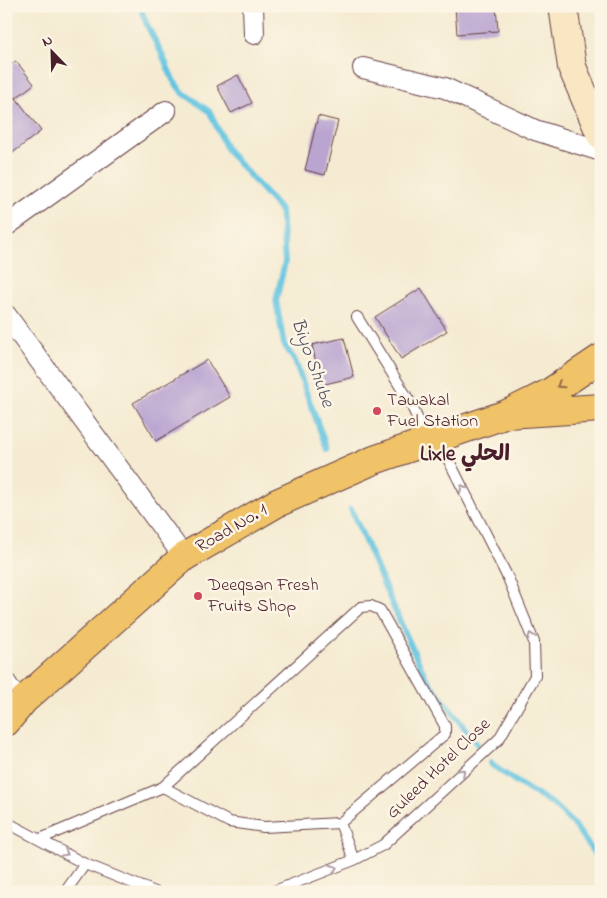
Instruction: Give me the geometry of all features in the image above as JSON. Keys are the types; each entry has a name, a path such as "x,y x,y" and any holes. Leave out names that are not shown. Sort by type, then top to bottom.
{"main road":[{"path":"507,414 549,393 601,358"},
{"path":"507,414 601,408"},
{"name":"Road No. 1","path":"6,722 24,700 184,557 277,503 374,460 507,414"}],"street":[{"path":"253,6 254,34"},
{"path":"563,6 572,67 601,135"},
{"path":"363,68 445,88 535,130 601,151"},
{"path":"6,226 166,111"},
{"path":"6,315 184,557"}],"lane":[{"name":"Guleed Hotel Close","path":"272,892 354,860 384,845 499,739 534,676 534,642 508,578 433,440 357,317"},
{"path":"40,839 163,787 361,607 371,606 380,610 445,726 445,734 340,823 264,827 229,822 163,787"},
{"path":"6,674 24,700"},
{"path":"6,822 85,864 155,892"},
{"path":"340,823 354,860"},
{"path":"65,892 85,864"}],"building":[{"path":"455,6 496,6 498,31 457,34"},
{"path":"16,61 34,84 16,98 6,86 6,68"},
{"path":"238,75 252,103 231,113 217,86"},
{"path":"16,98 41,131 6,158 6,106"},
{"path":"318,116 338,121 325,175 305,170"},
{"path":"421,288 447,331 401,359 375,317"},
{"path":"344,338 354,377 321,385 312,345"},
{"path":"207,360 230,397 156,441 133,403"}],"waterway":[{"name":"Biyo Shube","path":"140,6 173,80 182,92 210,112 227,150 281,211 285,262 276,301 284,344 295,361 327,449"},
{"path":"351,509 426,678 477,744"},
{"name":"Biyo Shube","path":"491,762 492,765 521,785 554,805 575,826 599,860 601,871"}],"place":[{"name":"Tawakal Fuel Station","path":"377,411"},
{"name":"Deeqsan Fresh Fruits Shop","path":"198,596"}],"district":[{"name":"Lixle الحلي","path":"465,455"}]}
